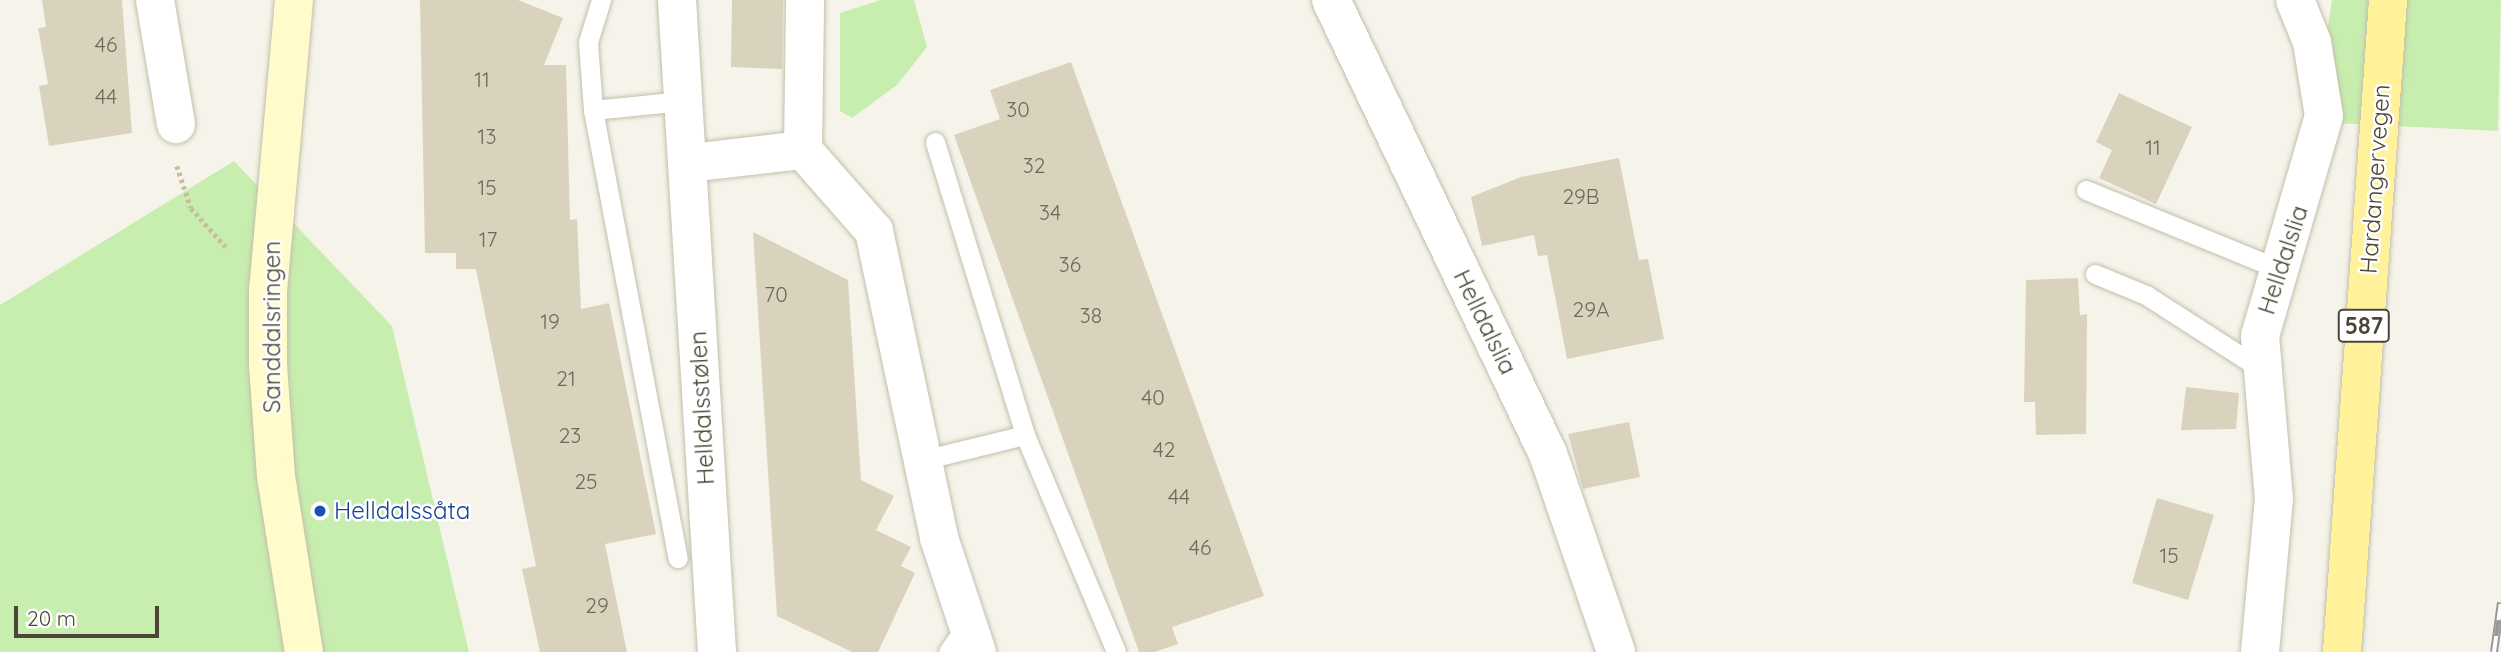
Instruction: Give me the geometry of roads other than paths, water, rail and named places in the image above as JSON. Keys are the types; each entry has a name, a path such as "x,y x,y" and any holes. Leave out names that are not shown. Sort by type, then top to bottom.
{"main road":[{"name":"Sanddalsringen","path":"294,0 268,289 268,365 277,489 304,652"},
{"name":"Hardangervegen","path":"2342,652 2388,0"}],"street":[{"path":"155,0 176,124"},
{"name":"Helldalsstølen","path":"677,0 690,163 717,652"},
{"path":"805,0 803,150 874,231 927,459 939,538 963,644"},
{"name":"Helldalslia","path":"1331,0 1548,454 1616,652"},
{"name":"Helldalslia","path":"2260,652 2274,499 2260,337 2276,268 2311,177 2324,116 2312,42 2295,0"},
{"path":"690,163 803,150"}],"lane":[{"name":"Helldalsstølen","path":"601,0 588,42 593,110 678,558"},
{"path":"593,110 683,101"},
{"path":"936,142 1025,435 1116,652"},
{"path":"2086,190 2276,268"},
{"path":"2095,274 2146,295 2264,371"},
{"path":"927,459 1025,435"}],"railway":[{"path":"2494,652 2501,602"}],"place":[{"name":"Helldalssåta","path":"320,511"}]}
